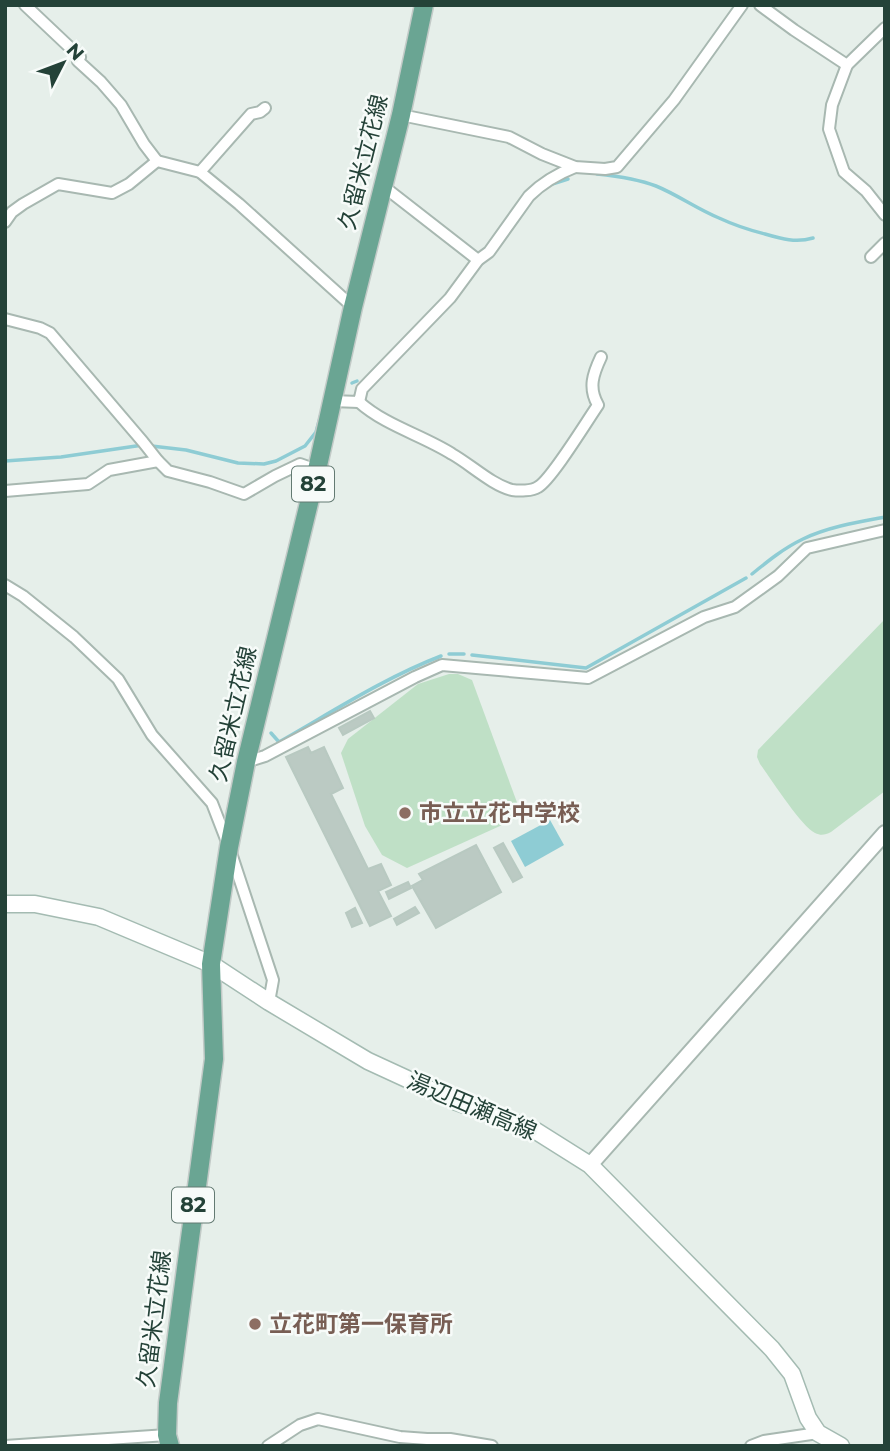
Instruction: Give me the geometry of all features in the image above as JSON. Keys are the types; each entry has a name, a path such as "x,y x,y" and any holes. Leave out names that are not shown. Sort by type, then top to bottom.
{"main road":[{"name":"久留米立花線","path":"168,1441 168,1402 214,1059 211,964 229,847 246,762 317,470 353,307 401,116 424,5"},
{"name":"湯辺田瀬高線","path":"5,904 35,904 99,917 211,964 368,1062 457,1102 536,1131 590,1165 772,1349 792,1374 808,1418 818,1433"},
{"path":"818,1433 841,1446"}],"street":[{"path":"24,5 80,57 78,61 102,82 121,105 157,161 200,173 239,204 353,307"},
{"path":"401,116 509,137 575,167 617,167 674,100 742,5"},
{"path":"760,5 847,65"},
{"path":"885,28 847,65 832,105 829,129 844,172 866,191 885,215"},
{"path":"200,173 251,114 260,112 265,107"},
{"path":"5,222 12,212 23,204 58,184 112,193 129,184 157,161"},
{"path":"359,402 362,388 450,298 529,196 557,174 575,167"},
{"path":"383,186 478,260"},
{"path":"871,257 885,243"},
{"path":"5,319 50,333 168,471 244,494 300,464 317,470"},
{"path":"332,401 359,402 368,411 401,429 451,452 494,481 521,491 538,488 550,475 598,405 593,396 592,378 601,357"},
{"path":"5,491 88,484 109,470 158,461"},
{"path":"246,762 265,756 442,665 588,678 704,617 735,607 778,576 807,548 885,530"},
{"path":"5,585 74,637 118,679 152,735 212,803 273,980 269,1002"},
{"path":"590,1165 885,833"},
{"path":"268,1446 300,1426 318,1419 400,1437 450,1439 492,1446"},
{"path":"751,1446 764,1441 818,1433"},
{"path":"5,1446 168,1441"}],"green space":[{"path":"885,619 885,791 831,832 817,834 802,821 760,764 758,750"},
{"path":"449,674 458,674 472,680 522,816 407,868 382,855 365,826 341,753 348,739 418,684"}],"water":[{"path":"550,820 564,845 525,867 511,841"}],"building":[{"path":"370,711 374,718 343,735 339,728"},
{"path":"308,747 311,753 324,747 343,788 331,794 368,869 381,864 391,885 378,891 391,916 370,926 286,757"},
{"path":"503,843 522,877 513,882 494,848"},
{"path":"476,845 501,892 436,928 412,886 423,880 419,874"},
{"path":"408,882 411,888 389,899 386,892"},
{"path":"415,907 419,913 397,925 394,919"},
{"path":"355,908 362,923 352,927 346,913"}],"waterway":[{"path":"597,174 656,186 730,223 753,231 789,240 813,238"},
{"path":"546,186 568,179"},
{"path":"352,383 357,381"},
{"path":"5,461 61,457 143,445 186,450 238,463 264,464 305,446 316,432 321,414"},
{"path":"752,574 783,551 813,535 843,525 885,517"},
{"path":"472,655 586,668 746,578"},
{"path":"449,654 464,654"},
{"path":"271,733 279,742 379,685 441,656"}],"place":[{"name":"市立立花中学校","path":"405,813"},
{"name":"立花町第一保育所","path":"255,1324"}]}
